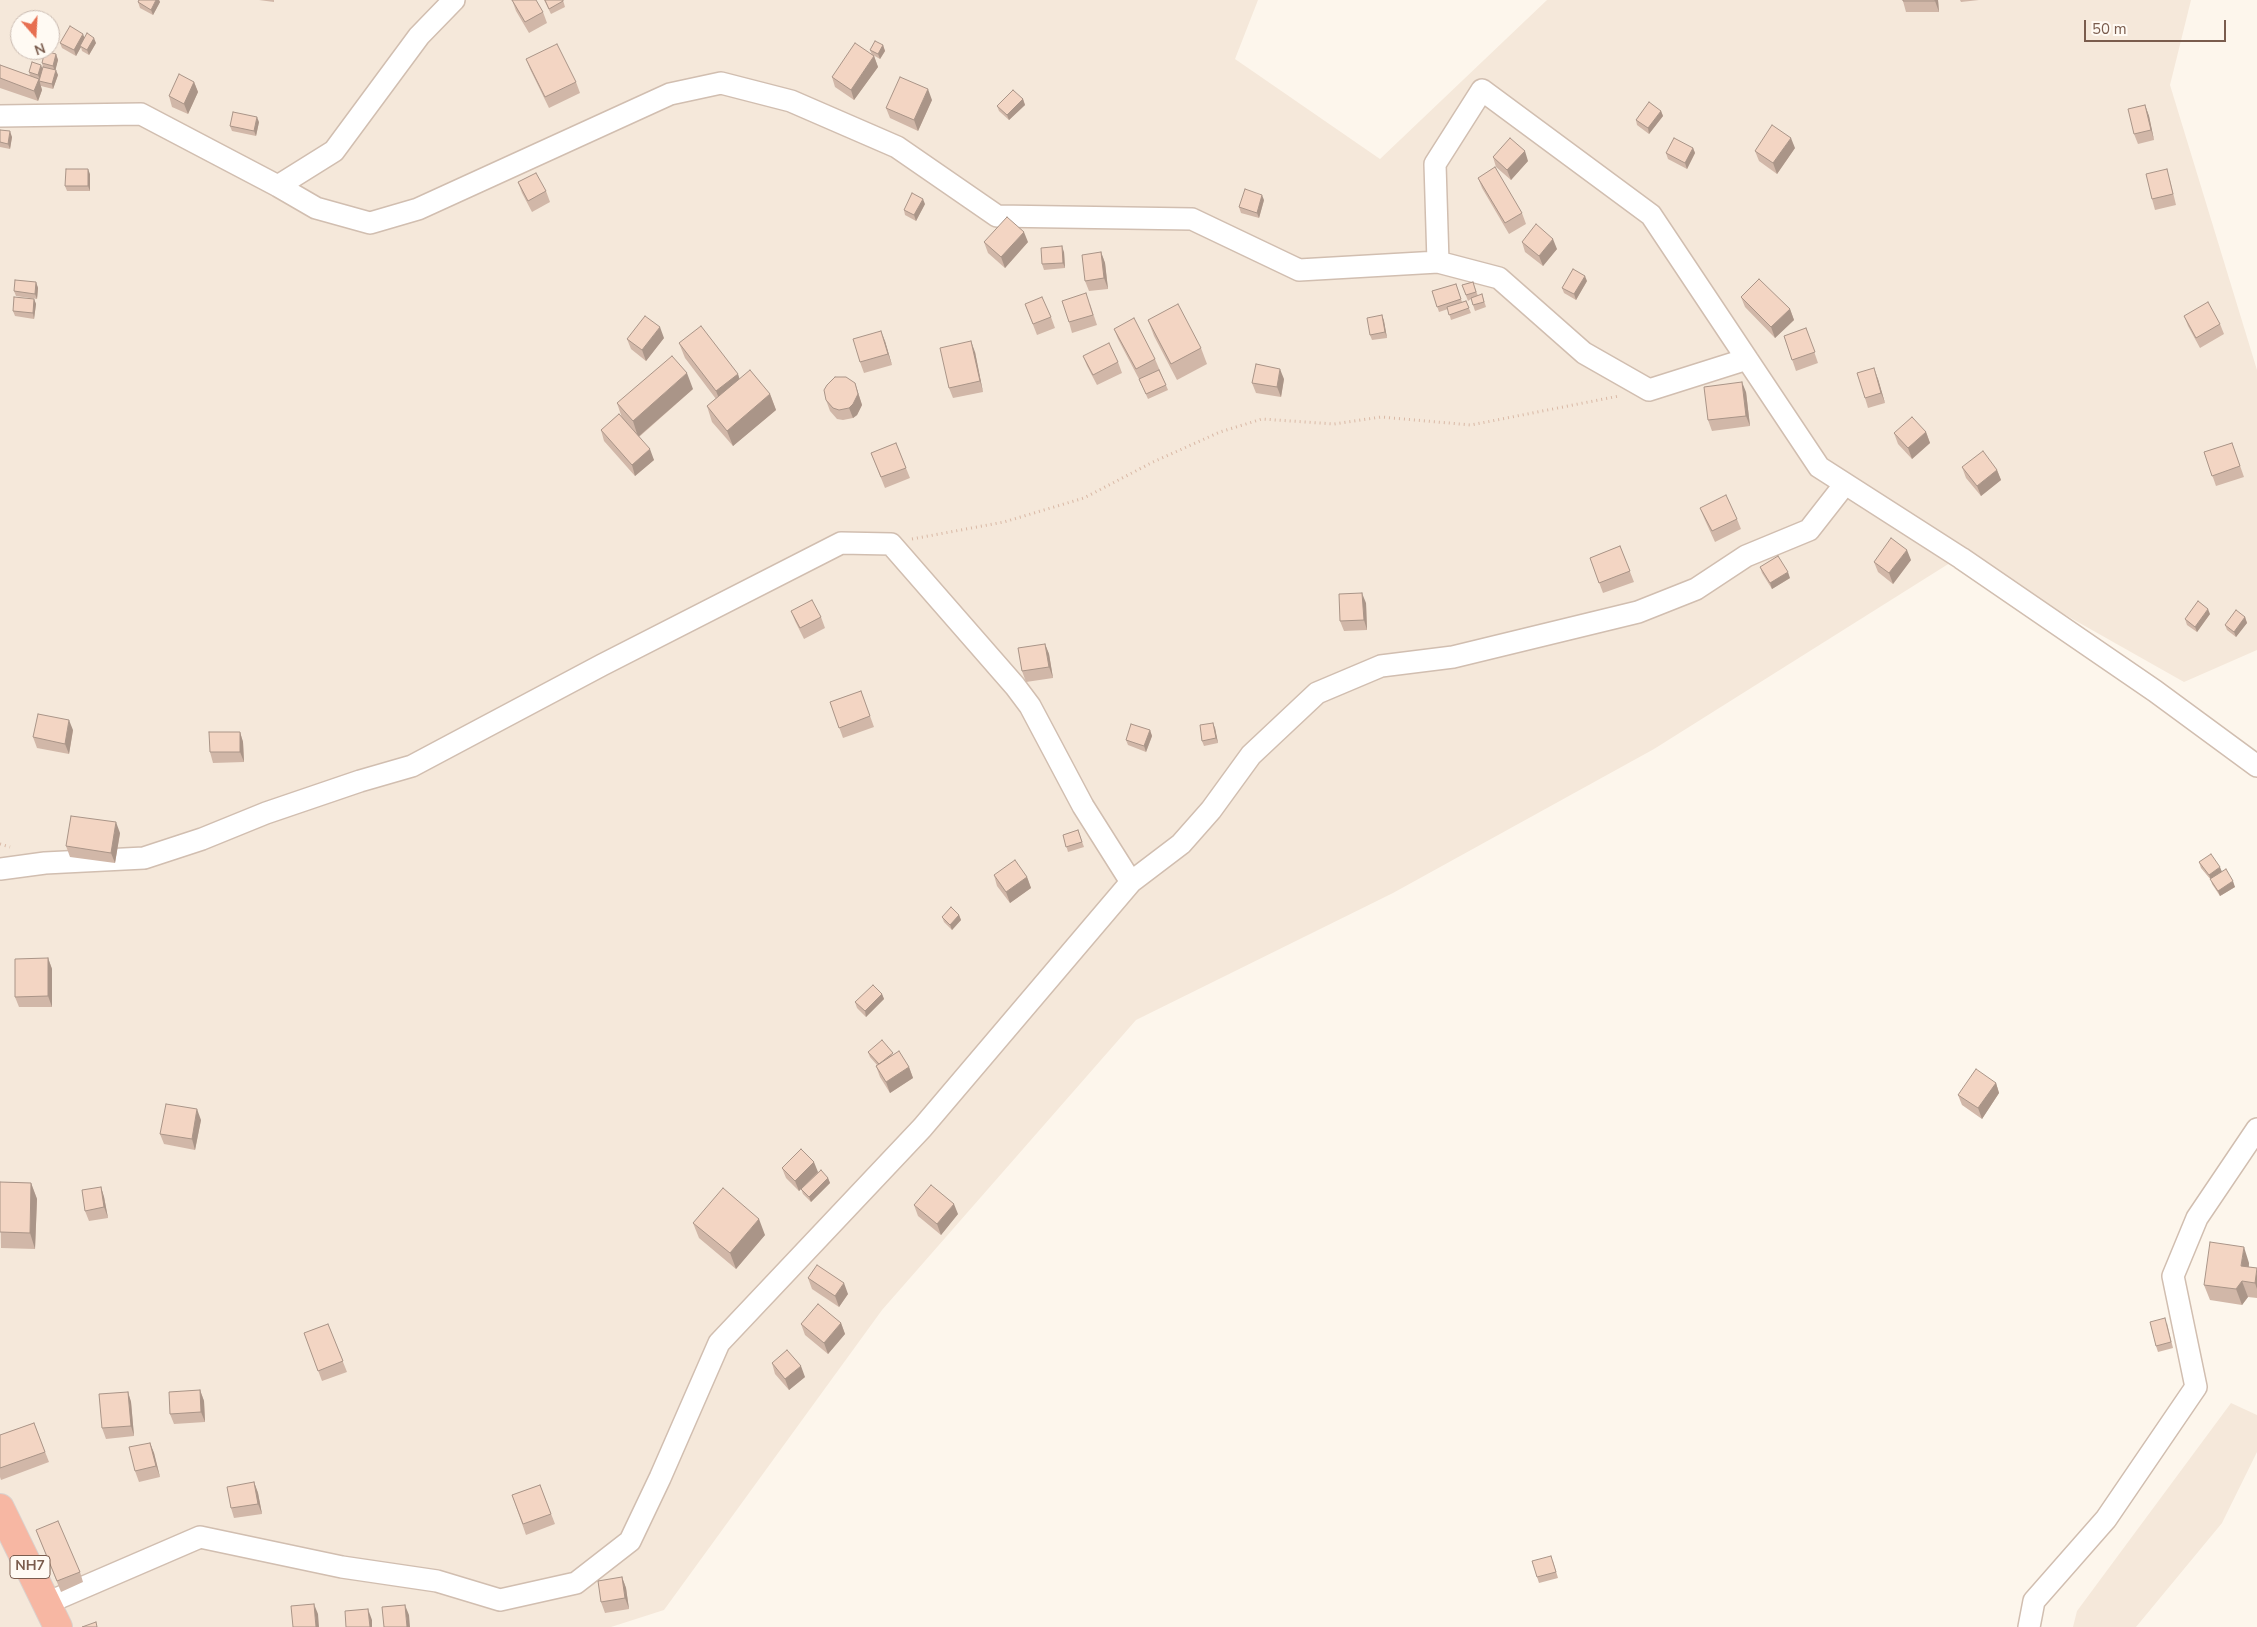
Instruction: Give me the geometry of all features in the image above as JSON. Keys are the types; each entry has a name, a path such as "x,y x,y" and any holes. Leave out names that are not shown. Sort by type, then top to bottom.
{"highway":[{"name":"NH7","path":"0,1508 58,1627"}],"street":[{"path":"278,186 334,151 419,36 454,0"},
{"path":"0,116 141,114 316,208 370,223 418,209 670,94 720,83 791,101 898,147 997,216 1192,219 1298,270 1438,262 1499,278 1584,353 1649,390 1747,359"},
{"path":"1438,262 1435,164 1482,90 1651,215 1819,467 1970,564 2155,691 2257,766"},
{"path":"47,1602 200,1537 342,1568 437,1581 500,1600 576,1583 630,1541 660,1478 718,1343 922,1128 1131,882 1181,844 1211,810 1251,754 1317,693 1381,666 1453,657 1638,612 1696,589 1746,556 1809,530 1844,484"},
{"path":"0,869 45,863 144,858 202,839 276,810 360,781 412,766 602,665 841,542 891,544 1015,686 1030,706 1084,806 1131,882"},
{"path":"2028,1627 2034,1601 2106,1520 2196,1387 2173,1276 2197,1218 2257,1129"}],"path":[{"path":"904,540 1004,522 1084,498 1153,462 1220,432 1262,419 1334,424 1380,417 1471,425 1649,390"},
{"path":"0,844 18,849"}],"shaded area":[{"path":"0,0 1258,0 1235,59 1380,159 1547,0 2191,0 2170,85 2257,370 2257,650 2184,682 1961,556 1654,749 1393,893 1136,1020 882,1310 664,1610 611,1627 0,1627"},
{"path":"2231,1403 2257,1415 2257,1452 2222,1523 2136,1627 2073,1627 2077,1611"}],"building":[{"path":"139,0 156,0 151,10 138,2"},
{"path":"512,0 536,0 543,12 525,22"},
{"path":"545,0 563,0 563,1 549,9"},
{"path":"1935,0 1935,1 1903,1"},
{"path":"70,26 83,34 74,50 60,43"},
{"path":"87,33 94,38 87,50 80,46"},
{"path":"875,41 883,45 878,54 870,50"},
{"path":"855,43 874,56 851,90 832,77"},
{"path":"557,44 576,82 545,97 526,59"},
{"path":"43,60 54,60 53,66 42,63"},
{"path":"32,62 41,65 38,75 29,72"},
{"path":"0,65 39,79 34,91 0,78"},
{"path":"43,67 56,70 52,84 39,81"},
{"path":"179,74 194,82 184,104 169,96"},
{"path":"900,77 928,89 914,120 886,108"},
{"path":"1013,90 1023,99 1007,115 997,106"},
{"path":"1649,102 1661,111 1648,128 1636,120"},
{"path":"2145,105 2151,130 2134,134 2128,109"},
{"path":"233,112 257,117 254,131 230,126"},
{"path":"1772,125 1791,138 1773,163 1755,151"},
{"path":"0,130 10,131 8,144 0,142"},
{"path":"1510,138 1525,151 1507,170 1493,157"},
{"path":"1674,138 1693,148 1685,163 1666,153"},
{"path":"1495,167 1522,213 1505,223 1478,178"},
{"path":"66,169 88,169 88,186 65,186"},
{"path":"2167,169 2173,194 2152,199 2146,174"},
{"path":"536,173 546,191 528,201 518,182"},
{"path":"1245,189 1262,195 1257,213 1239,207"},
{"path":"912,193 923,199 914,215 904,210"},
{"path":"1007,217 1024,232 1001,257 984,242"},
{"path":"1536,224 1553,239 1539,256 1522,242"},
{"path":"1062,246 1063,263 1042,264 1041,248"},
{"path":"1101,252 1104,278 1085,281 1082,255"},
{"path":"1573,269 1585,276 1574,294 1562,288"},
{"path":"1759,279 1790,309 1771,327 1741,297"},
{"path":"15,280 36,282 35,294 14,291"},
{"path":"1473,282 1476,292 1466,295 1462,285"},
{"path":"1456,284 1461,299 1437,307 1432,291"},
{"path":"1086,293 1093,315 1069,322 1062,301"},
{"path":"1482,294 1484,302 1473,305 1471,298"},
{"path":"14,297 34,299 33,313 13,311"},
{"path":"1042,297 1051,317 1033,324 1025,304"},
{"path":"1466,301 1469,308 1449,315 1447,307"},
{"path":"2208,302 2220,324 2196,338 2184,316"},
{"path":"1178,304 1201,348 1171,364 1148,320"},
{"path":"1382,315 1385,332 1370,335 1367,318"},
{"path":"645,316 660,327 642,350 627,339"},
{"path":"1134,318 1155,359 1136,369 1114,329"},
{"path":"701,326 738,374 716,391 679,343"},
{"path":"1806,328 1815,352 1792,360 1784,336"},
{"path":"881,331 888,354 860,362 853,339"},
{"path":"971,341 980,381 949,388 940,348"},
{"path":"1109,343 1118,362 1093,375 1083,356"},
{"path":"672,356 687,373 633,421 617,403"},
{"path":"1256,364 1280,369 1277,387 1252,383"},
{"path":"1874,368 1881,393 1865,398 1857,373"},
{"path":"750,370 770,394 727,431 707,406"},
{"path":"1159,370 1166,385 1146,394 1139,379"},
{"path":"835,377 846,377 855,383 858,394 849,408 839,410 833,408 826,400 824,390"},
{"path":"1742,382 1746,416 1708,420 1704,387"},
{"path":"619,414 650,449 632,465 601,430"},
{"path":"1912,417 1926,432 1908,448 1894,433"},
{"path":"896,443 906,468 881,477 871,453"},
{"path":"2232,443 2240,466 2212,476 2204,452"},
{"path":"1983,451 1997,470 1977,486 1962,467"},
{"path":"1726,495 1737,519 1712,531 1700,508"},
{"path":"1891,538 1907,550 1889,573 1874,562"},
{"path":"1620,546 1630,571 1599,583 1590,558"},
{"path":"1778,556 1788,572 1770,583 1760,567"},
{"path":"1362,593 1364,620 1340,621 1339,594"},
{"path":"812,600 821,617 800,628 791,611"},
{"path":"2198,601 2208,609 2195,627 2185,619"},
{"path":"2236,610 2245,617 2234,632 2225,625"},
{"path":"1045,644 1049,667 1022,671 1018,648"},
{"path":"861,691 870,716 839,728 830,702"},
{"path":"38,714 69,720 65,744 33,737"},
{"path":"1213,723 1216,738 1202,741 1200,725"},
{"path":"1131,724 1150,730 1144,746 1126,740"},
{"path":"209,732 240,732 240,752 210,752"},
{"path":"71,816 116,822 111,853 66,846"},
{"path":"1078,830 1082,842 1066,847 1063,835"},
{"path":"2211,854 2220,867 2209,875 2199,862"},
{"path":"1015,860 1027,877 1006,892 994,875"},
{"path":"2226,869 2233,881 2218,891 2210,879"},
{"path":"951,907 959,915 950,925 942,917"},
{"path":"48,958 48,996 15,997 15,959"},
{"path":"873,985 882,994 865,1011 855,1002"},
{"path":"882,1040 893,1053 879,1064 868,1052"},
{"path":"899,1051 909,1067 886,1082 876,1066"},
{"path":"1976,1069 1996,1083 1978,1108 1958,1095"},
{"path":"166,1104 197,1109 192,1139 160,1134"},
{"path":"801,1149 814,1162 795,1181 782,1168"},
{"path":"821,1170 828,1178 809,1197 801,1189"},
{"path":"0,1182 31,1183 30,1233 0,1232"},
{"path":"931,1185 954,1204 937,1224 914,1205"},
{"path":"101,1187 104,1207 85,1211 82,1190"},
{"path":"723,1188 759,1219 730,1253 693,1223"},
{"path":"2210,1242 2244,1247 2241,1266 2257,1268 2255,1283 2242,1281 2236,1289 2204,1285"},
{"path":"817,1265 844,1283 835,1296 808,1278"},
{"path":"818,1304 841,1323 824,1343 801,1324"},
{"path":"2165,1318 2171,1342 2156,1346 2150,1322"},
{"path":"328,1324 343,1361 318,1371 304,1333"},
{"path":"787,1350 801,1366 785,1379 772,1363"},
{"path":"200,1390 201,1412 170,1414 169,1392"},
{"path":"128,1392 131,1426 102,1428 99,1394"},
{"path":"34,1423 45,1452 0,1468 0,1435"},
{"path":"150,1443 156,1466 135,1471 129,1447"},
{"path":"254,1482 258,1504 231,1508 227,1487"},
{"path":"540,1485 551,1514 523,1524 512,1495"},
{"path":"58,1521 80,1572 57,1581 36,1530"},
{"path":"1551,1556 1556,1572 1537,1577 1532,1561"},
{"path":"622,1577 625,1598 601,1602 598,1581"},
{"path":"314,1604 316,1627 293,1627 291,1606"},
{"path":"405,1605 407,1627 384,1627 382,1607"},
{"path":"368,1609 370,1627 346,1627 345,1611"},
{"path":"96,1622 97,1627 82,1627"}]}
